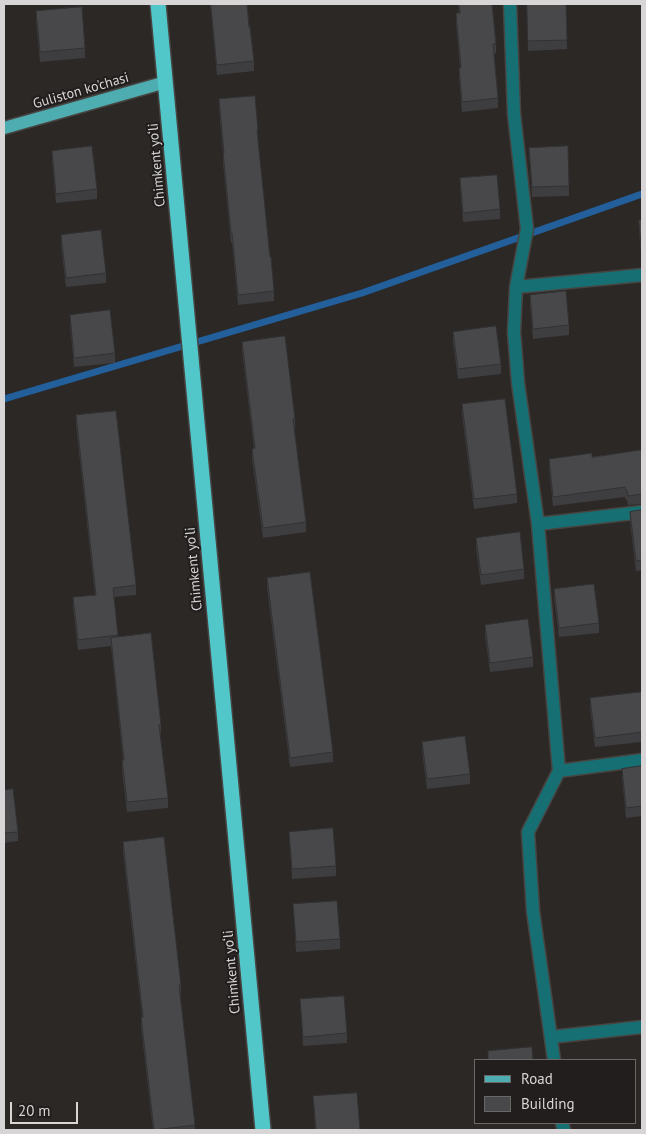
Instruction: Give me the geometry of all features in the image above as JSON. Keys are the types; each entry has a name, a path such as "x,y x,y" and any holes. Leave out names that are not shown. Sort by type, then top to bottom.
{"highway":[{"name":"Chimkent yo‘li","path":"158,4 263,1130"}],"main road":[{"name":"Guliston ko'chasi","path":"4,128 166,82"}],"street":[{"path":"510,4 514,114 527,229 516,286 514,332 518,383 538,524 559,771 528,832 533,911 554,1059"},
{"path":"516,286 642,275"},
{"path":"538,524 642,512"},
{"path":"559,771 642,760"},
{"path":"551,1036 642,1027"}],"building":[{"path":"211,4 247,4 254,61 217,65"},
{"path":"459,4 492,4 496,44 493,44 498,98 462,102 456,13 460,13"},
{"path":"527,4 566,4 567,40 528,41"},
{"path":"82,7 85,48 40,52 36,11"},
{"path":"255,96 274,291 238,295 219,99"},
{"path":"92,146 97,189 56,194 52,151"},
{"path":"568,146 569,186 532,187 529,148"},
{"path":"497,175 500,209 463,213 460,178"},
{"path":"639,220 642,220 642,254"},
{"path":"101,230 106,273 66,278 61,235"},
{"path":"566,291 569,325 533,329 530,295"},
{"path":"110,310 115,353 74,358 70,315"},
{"path":"496,326 501,364 458,369 453,332"},
{"path":"285,336 306,522 263,528 252,449 255,448 242,342"},
{"path":"505,399 517,494 474,499 462,404"},
{"path":"116,411 136,585 113,588 118,635 78,640 73,597 96,595 76,415"},
{"path":"642,450 642,494 628,496 625,487 553,497 549,459 592,453 592,457"},
{"path":"642,510 642,560 636,561 630,512"},
{"path":"520,532 524,569 481,575 476,538"},
{"path":"310,572 333,752 290,758 267,578"},
{"path":"594,584 599,623 559,628 554,589"},
{"path":"528,619 533,657 490,663 485,625"},
{"path":"151,633 168,798 127,802 111,638"},
{"path":"642,692 642,732 595,738 590,698"},
{"path":"465,736 470,774 427,779 422,742"},
{"path":"642,766 642,806 626,808 622,769"},
{"path":"13,789 18,832 4,833 4,790"},
{"path":"333,828 336,866 292,869 289,832"},
{"path":"164,837 195,1125 154,1130 123,842"},
{"path":"337,901 340,939 296,942 293,904"},
{"path":"344,996 347,1033 303,1037 300,999"},
{"path":"532,1047 533,1059 488,1059 488,1051"},
{"path":"357,1093 360,1130 316,1130 313,1096"}],"waterway":[{"path":"4,399 362,293 642,194"}]}
